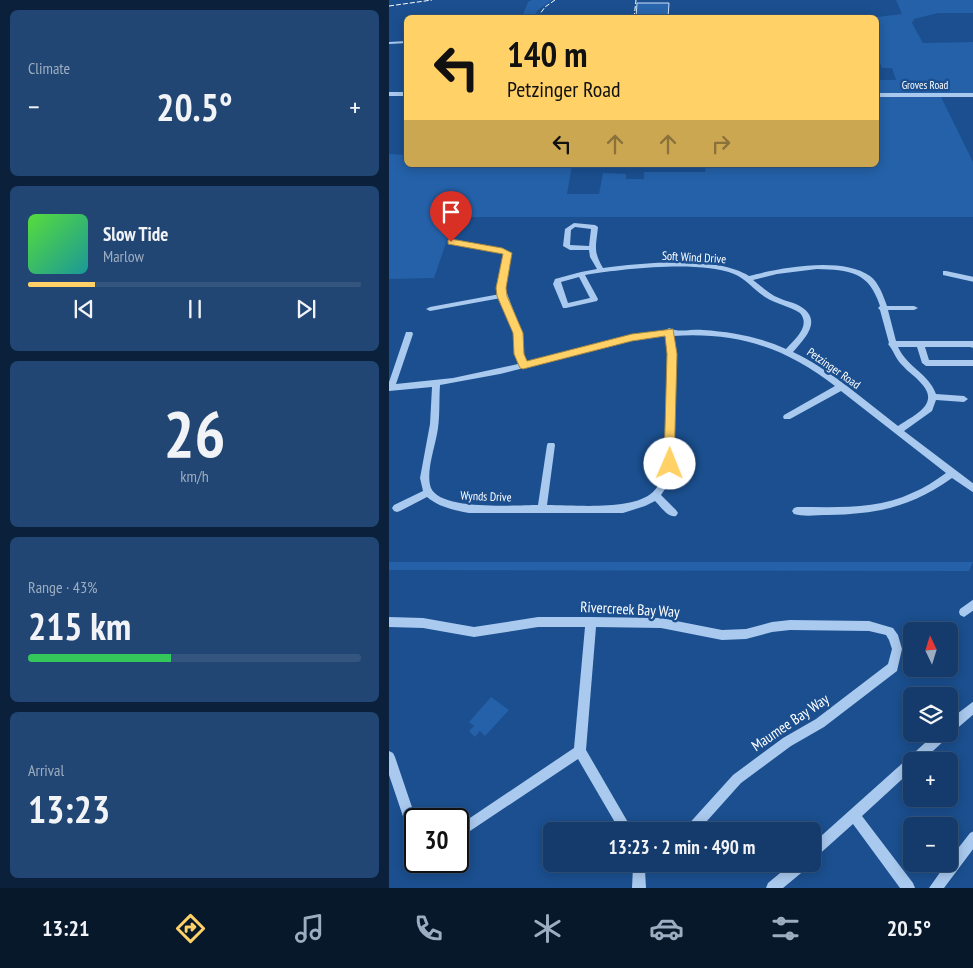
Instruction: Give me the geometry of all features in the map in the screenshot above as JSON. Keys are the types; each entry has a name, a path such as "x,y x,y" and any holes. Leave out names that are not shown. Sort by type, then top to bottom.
{"street":[{"path":"389,43 404,42"},
{"path":"389,94 404,94"},
{"name":"Groves Road","path":"879,95 973,95"},
{"path":"592,248 567,247 569,227 591,225 595,227 592,248 593,257 601,270"},
{"path":"451,242 502,250 507,253 501,288 502,296 518,333 519,354 523,365"},
{"name":"Soft Wind Drive","path":"581,274 594,299 566,306 557,284 558,281 581,274 631,266 726,268 747,279 761,291 801,309 807,315 809,324 806,330 788,352"},
{"path":"747,279 769,272 800,268 849,270 874,284 892,344 905,365 925,381 933,398 929,409 897,431"},
{"path":"946,273 966,276 973,280"},
{"path":"430,309 502,296"},
{"path":"882,308 914,308"},
{"name":"Petzinger Road","path":"390,388 436,383 523,365 632,338 669,332 699,331 738,336 788,352 806,362 973,490"},
{"path":"669,332 672,354 670,464 667,481 656,496 673,513"},
{"path":"390,388 409,334"},
{"path":"892,344 973,344"},
{"path":"920,344 926,363 973,364"},
{"path":"397,508 427,493 423,471 434,428 436,383"},
{"path":"787,417 841,387"},
{"path":"933,398 964,399"},
{"path":"543,509 551,445"},
{"path":"797,511 855,511 885,507 923,494 952,474"},
{"name":"Wynds Drive","path":"427,493 440,502 459,508 623,509 656,496"},
{"path":"963,612 973,603"},
{"name":"Rivercreek Bay Way","path":"389,622 423,623 474,632 538,622 661,623 722,635 746,634 772,627 790,625 879,626 889,631 894,638"},
{"path":"591,622 580,751 622,822"},
{"name":"Maumee Bay Way","path":"698,822 737,779 787,742 820,723 893,667 897,656 894,638"},
{"path":"958,720 973,706"},
{"path":"923,752 934,742"},
{"path":"469,826 580,751"},
{"path":"389,757 406,808"},
{"path":"821,845 903,770"},
{"path":"854,816 908,888"},
{"path":"937,888 973,837"},
{"path":"639,888 640,872"},
{"path":"773,888 792,872"}],"shaded area":[{"path":"532,0 552,0 534,15 523,15 528,2"},
{"path":"896,0 973,0 973,13 938,13 914,19 912,23 923,43 973,42 973,93 879,93 879,80 896,80 892,68 882,68 879,60 879,17 902,14"},
{"path":"879,97 941,97 973,162 973,217 455,217 434,278 389,279 389,154 404,155 404,167 572,167 567,194 599,194 603,173 626,174 626,179 644,179 644,172 705,172 706,167 879,167"},
{"path":"389,562 973,562 969,571 389,570"},
{"path":"491,697 509,710 485,736 480,731 475,737 469,731 474,726 469,722"}],"building":[{"path":"637,3 669,3 668,15 636,15"}],"railway":[{"path":"389,6 432,0"},
{"path":"539,15 545,7 555,0"},
{"path":"634,15 636,0"}],"route":[{"path":"451,242 502,250 507,253 501,288 502,296 518,333 519,354 523,365 632,338 669,332 672,354 670,464"}]}
